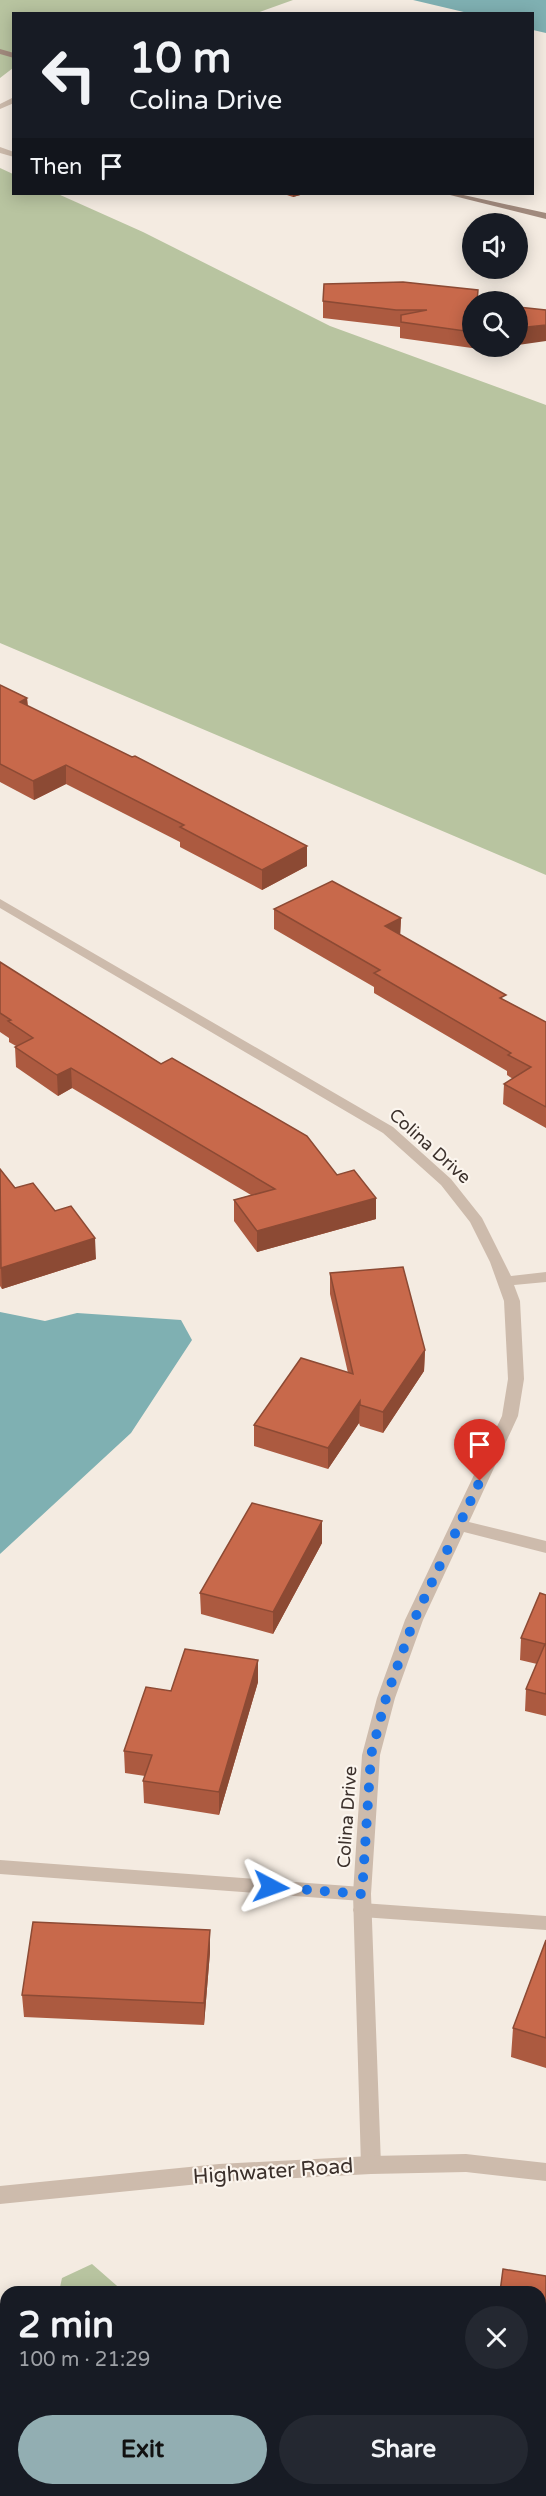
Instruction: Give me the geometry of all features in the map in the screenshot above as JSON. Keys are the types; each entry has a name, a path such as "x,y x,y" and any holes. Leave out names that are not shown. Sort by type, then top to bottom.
{"main road":[{"path":"454,195 546,216"}],"street":[{"name":"Colina Drive","path":"0,903 388,1130 446,1182 477,1221 512,1301 516,1379 510,1416 414,1620 386,1698 371,1755 362,1902 371,2165"},
{"path":"505,1281 546,1277"},
{"path":"460,1525 546,1547"},
{"path":"0,1867 362,1902 546,1923"},
{"name":"Highwater Road","path":"0,2195 219,2173 371,2165 466,2163 546,2172"}],"green space":[{"path":"0,0 293,0 260,12 12,12 12,69 0,78"},
{"path":"0,168 12,174 12,195 60,195 143,232 330,326 546,405 546,875 0,643"},
{"path":"92,2264 117,2286 60,2286 62,2278"}],"water":[{"path":"413,0 546,0 546,33 534,30 534,12 464,12"},
{"path":"0,1312 45,1321 77,1313 181,1320 192,1340 131,1433 0,1554"}],"building":[{"path":"403,282 478,290 462,291 462,331 401,322 401,315 427,310 396,310 323,301 324,284"},
{"path":"528,308 546,310 546,325 528,327"},
{"path":"0,685 27,698 20,702 132,757 135,756 307,846 262,870 180,827 184,825 66,765 33,781 0,764"},
{"path":"332,881 401,918 385,926 506,995 500,998 546,1022 546,1107 504,1084 531,1067 374,973 380,970 274,909"},
{"path":"0,962 161,1064 172,1058 307,1136 337,1175 354,1170 376,1198 257,1231 234,1200 275,1189 71,1068 57,1075 15,1047 33,1038 0,1013"},
{"path":"0,1169 15,1188 33,1183 55,1211 71,1206 95,1238 1,1268"},
{"path":"403,1267 425,1350 383,1412 360,1405 360,1401 328,1448 254,1425 301,1358 353,1374 330,1273"},
{"path":"252,1503 322,1521 273,1612 200,1593"},
{"path":"540,1593 546,1595 546,1694 526,1689 545,1644 521,1638"},
{"path":"185,1649 258,1660 219,1792 143,1781 152,1755 124,1751 146,1687 171,1691"},
{"path":"33,1922 210,1930 204,2003 22,1995"},
{"path":"546,1940 546,2038 513,2028"},
{"path":"503,2269 546,2276 546,2286 501,2286"}],"route":[{"path":"271,1887 362,1894 371,1755 386,1698 414,1620 480,1481"}]}
